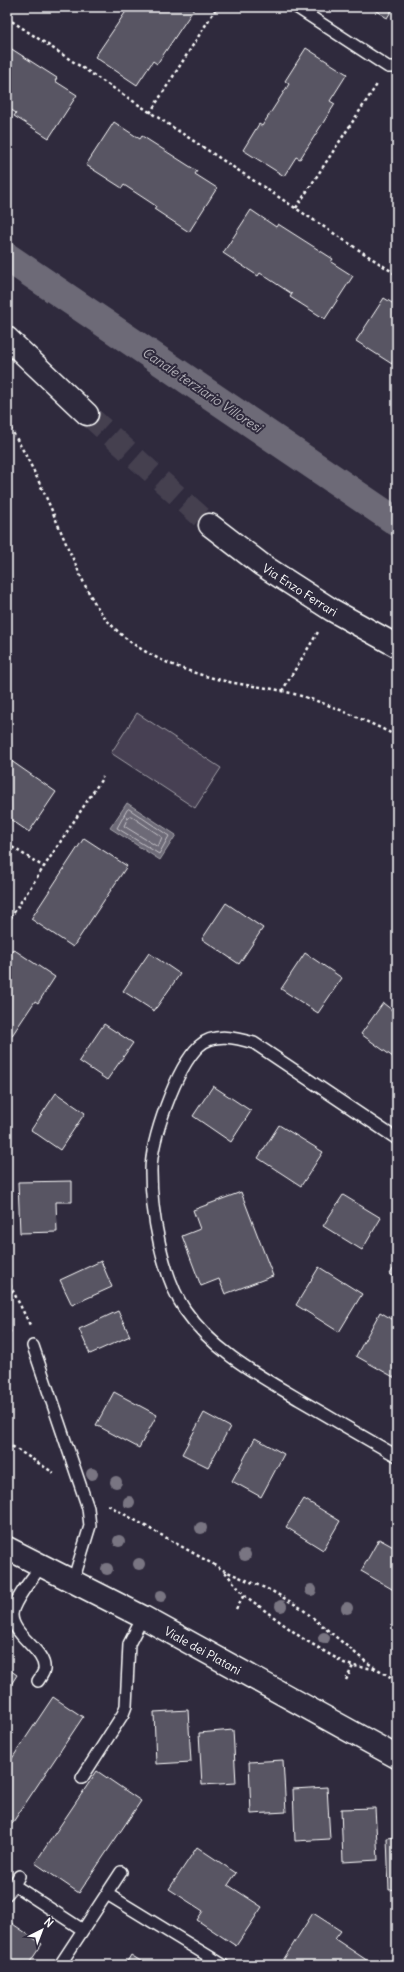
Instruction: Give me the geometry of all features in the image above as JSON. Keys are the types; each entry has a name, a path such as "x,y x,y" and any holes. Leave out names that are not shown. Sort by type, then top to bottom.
{"street":[{"path":"7,338 87,414"},
{"name":"Via Enzo Ferrari","path":"210,525 262,565 332,610 397,646"},
{"name":"Viale dei Platani","path":"7,1548 143,1617 394,1752"}],"lane":[{"path":"296,7 393,67"},
{"path":"397,1139 254,1043 233,1037 217,1038 200,1046 185,1067 169,1097 158,1130 151,1170 155,1216 164,1266 184,1309 209,1340 248,1370 397,1456"},
{"path":"33,1346 88,1508 90,1526 73,1581"},
{"path":"38,1681 44,1670 43,1662 18,1631 12,1615 16,1603 42,1565"},
{"path":"82,1778 124,1710 129,1644 143,1617"},
{"path":"60,1965 121,1872"},
{"path":"13,1885 83,1930"},
{"path":"107,1894 223,1965"}],"path":[{"path":"150,113 217,7"},
{"path":"7,18 397,275"},
{"path":"296,208 393,67"},
{"path":"7,423 36,476 90,594 103,615 119,633 136,647 176,666 234,683 282,691 326,704 397,736"},
{"path":"282,691 318,631"},
{"path":"7,923 103,777"},
{"path":"7,844 44,867"},
{"path":"7,1279 31,1328"},
{"path":"7,1442 59,1476"},
{"path":"105,1503 225,1571 272,1591 301,1608 376,1669 397,1681"},
{"path":"225,1571 244,1595 302,1638 326,1653 353,1666 376,1669"},
{"path":"236,1609 244,1595"},
{"path":"346,1680 353,1666"}],"shaded area":[{"path":"137,713 221,768 195,808 111,753"}],"water":[{"path":"127,803 176,835 160,860 110,828"}],"building":[{"path":"129,7 190,7 194,9 157,64 153,61 137,85 95,57"},
{"path":"370,7 394,7 387,18"},
{"path":"7,46 57,78 55,81 77,95 49,138 14,116 16,113 7,107"},
{"path":"306,48 347,74 330,101 335,104 300,159 296,157 284,176 243,150 259,124 262,126 289,84 285,81"},
{"path":"114,122 140,139 142,136 197,171 195,174 217,188 189,232 154,209 156,206 124,185 122,188 86,165"},
{"path":"251,210 276,227 278,224 333,259 331,262 353,276 325,319 290,297 292,294 260,273 258,276 223,253"},
{"path":"384,298 397,306 397,364 393,361 392,364 356,341"},
{"path":"7,758 56,792 29,832 7,817"},
{"path":"84,838 127,866 73,947 31,919"},
{"path":"226,903 263,928 239,964 202,939"},
{"path":"13,949 55,977 38,1003 35,1001 7,1043 7,958"},
{"path":"149,953 180,974 154,1011 123,991"},
{"path":"305,953 342,978 318,1013 281,989"},
{"path":"383,1003 397,1014 397,1060 361,1034"},
{"path":"104,1024 133,1043 107,1080 79,1061"},
{"path":"7,1043 11,1045 7,1050"},
{"path":"213,1086 251,1111 231,1142 193,1116"},
{"path":"56,1093 85,1113 60,1150 31,1130"},
{"path":"279,1125 323,1152 301,1186 258,1158"},
{"path":"72,1181 72,1202 56,1202 57,1232 20,1233 18,1182"},
{"path":"241,1192 273,1276 225,1294 219,1279 201,1286 182,1236 200,1229 193,1210"},
{"path":"343,1195 381,1218 362,1250 323,1226"},
{"path":"101,1261 112,1287 72,1305 60,1280"},
{"path":"397,1263 397,1278 390,1274"},
{"path":"319,1267 362,1294 339,1332 296,1305"},
{"path":"118,1311 130,1336 90,1354 79,1329"},
{"path":"380,1312 397,1322 397,1379 356,1356"},
{"path":"7,1325 11,1332 7,1334"},
{"path":"114,1392 157,1415 139,1448 96,1425"},
{"path":"204,1413 230,1427 208,1467 182,1454"},
{"path":"255,1438 284,1454 261,1497 232,1481"},
{"path":"304,1499 340,1521 323,1550 286,1527"},
{"path":"379,1539 397,1549 397,1592 361,1571"},
{"path":"7,1668 17,1675 7,1691"},
{"path":"53,1697 83,1717 7,1831 7,1766"},
{"path":"188,1710 191,1762 156,1764 154,1712"},
{"path":"233,1730 236,1783 202,1785 199,1733"},
{"path":"283,1760 286,1812 251,1814 249,1762"},
{"path":"97,1771 141,1801 79,1893 35,1863"},
{"path":"327,1787 330,1839 295,1841 293,1789"},
{"path":"375,1808 378,1860 343,1862 341,1809"},
{"path":"397,1837 397,1889 389,1890 387,1838"},
{"path":"197,1847 236,1873 228,1885 262,1907 236,1946 197,1920 203,1911 169,1889"},
{"path":"313,1913 341,1931 335,1939 374,1965 280,1965"},
{"path":"7,1920 42,1944 28,1965 7,1965"},
{"path":"131,1955 147,1965 125,1965"}],"waterway":[{"name":"Canale terziario Villoresi","path":"7,257 397,522"}],"tunnel":[{"path":"87,414 210,525"}]}
